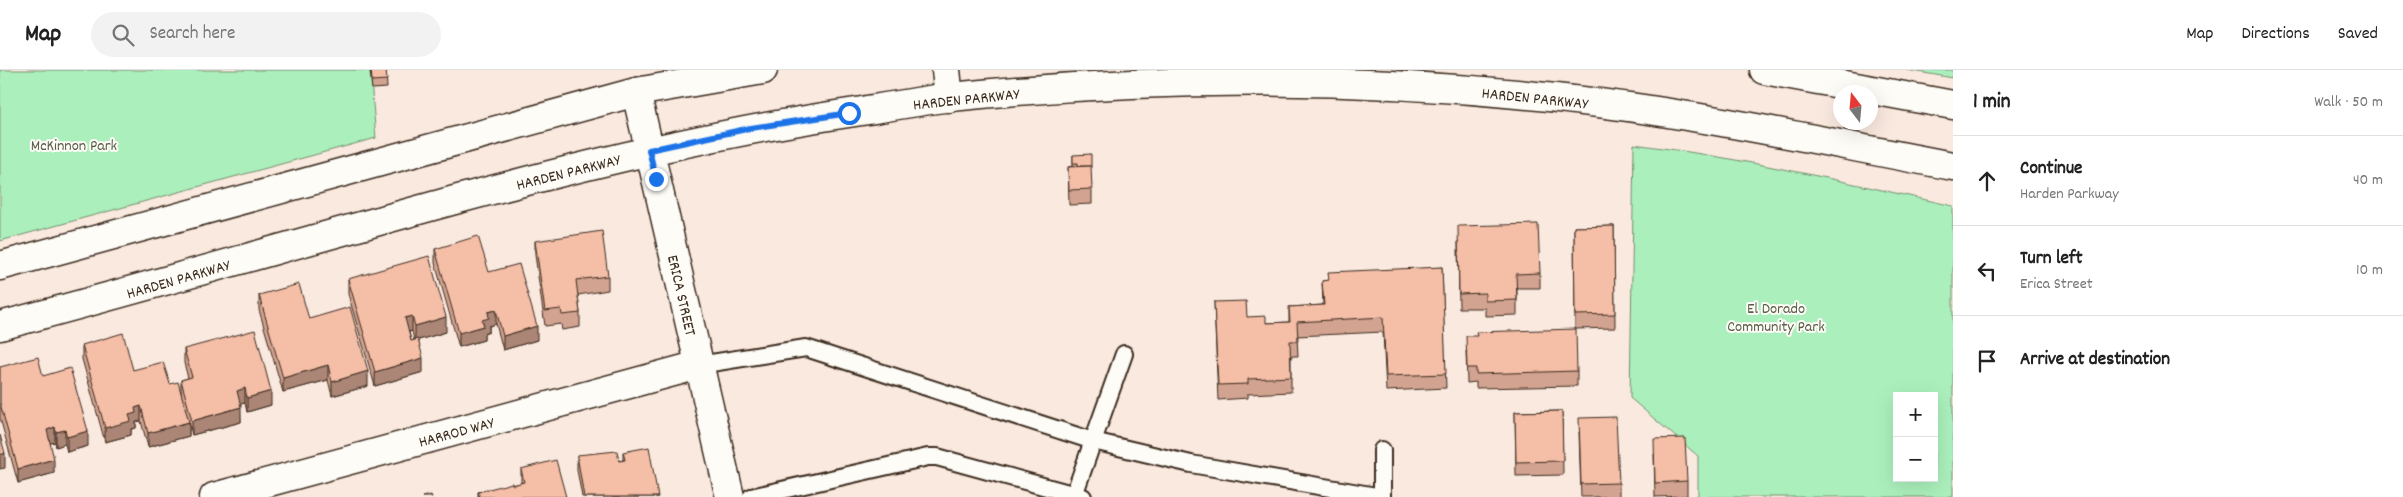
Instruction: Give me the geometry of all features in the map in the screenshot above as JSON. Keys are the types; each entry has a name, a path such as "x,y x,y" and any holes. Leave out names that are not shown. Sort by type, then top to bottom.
{"street":[{"path":"0,266 636,92 763,70"},
{"path":"946,70 949,98"},
{"path":"1764,70 1953,106"},
{"name":"HARDEN PARKWAY","path":"0,326 137,290 397,216 649,150 751,128 949,98 1193,81 1439,87 1598,103 1745,125 1953,166"},
{"name":"ERICA STREET","path":"636,92 730,497"},
{"name":"HARROD WAY","path":"214,497 698,364"}],"lane":[{"path":"698,364 806,348 1092,441 1191,464 1382,496 1382,450"},
{"path":"751,497 928,457 937,457 1079,496 1092,441 1124,354"}],"green space":[{"name":"McKinnon Park","path":"0,70 370,70 376,138 0,241"},
{"path":"1907,70 1953,70 1953,78"},
{"name":"El Dorado Community Park","path":"1634,144 1754,163 1953,206 1953,497 1695,497 1698,495 1698,456 1630,398"}],"building":[{"path":"371,70 386,70 387,80 372,81"},
{"path":"1091,154 1091,166 1078,166 1078,163 1073,163 1073,155"},
{"path":"1091,166 1092,189 1069,190 1068,167"},
{"path":"1538,224 1540,273 1516,274 1517,300 1485,301 1485,293 1459,294 1458,226"},
{"path":"1614,226 1615,314 1575,315 1574,227"},
{"path":"602,231 608,276 576,280 580,313 562,315 561,309 545,311 535,241"},
{"path":"478,236 489,272 519,264 537,326 503,336 496,310 488,312 489,318 482,320 484,326 459,333 435,249"},
{"path":"429,256 446,317 415,326 412,316 405,318 411,341 418,339 423,358 375,372 348,279"},
{"path":"1442,267 1446,374 1386,376 1383,317 1297,322 1298,341 1290,341 1291,377 1248,379 1248,384 1218,385 1214,302 1246,301 1247,317 1266,316 1266,323 1290,322 1289,307 1324,305 1322,281 1329,280 1328,272"},
{"path":"299,284 309,319 350,307 368,371 332,382 328,365 283,378 259,295"},
{"path":"1576,329 1577,371 1476,374 1476,368 1467,368 1466,336 1477,336 1476,332"},
{"path":"255,330 271,391 247,398 245,388 237,391 241,407 192,421 181,380 192,377 184,349"},
{"path":"123,333 133,370 163,362 170,384 178,382 189,422 148,433 141,406 135,408 136,413 129,415 131,421 105,428 82,345"},
{"path":"38,357 43,376 70,368 88,431 67,437 65,430 56,432 55,427 47,430 54,459 18,469 0,403 0,367"},
{"path":"1562,411 1563,461 1516,462 1515,412"},
{"path":"1616,417 1619,483 1581,484 1579,418"},
{"path":"0,435 5,453 0,455"},
{"path":"1685,438 1687,481 1655,483 1654,439"},
{"path":"649,447 658,497 584,497 577,455 617,451 619,461 625,460 623,452"},
{"path":"556,460 566,497 480,497 478,492 512,483 513,485 524,482 521,469"}],"route":[{"path":"656,179 649,150 751,128 849,113"}]}
